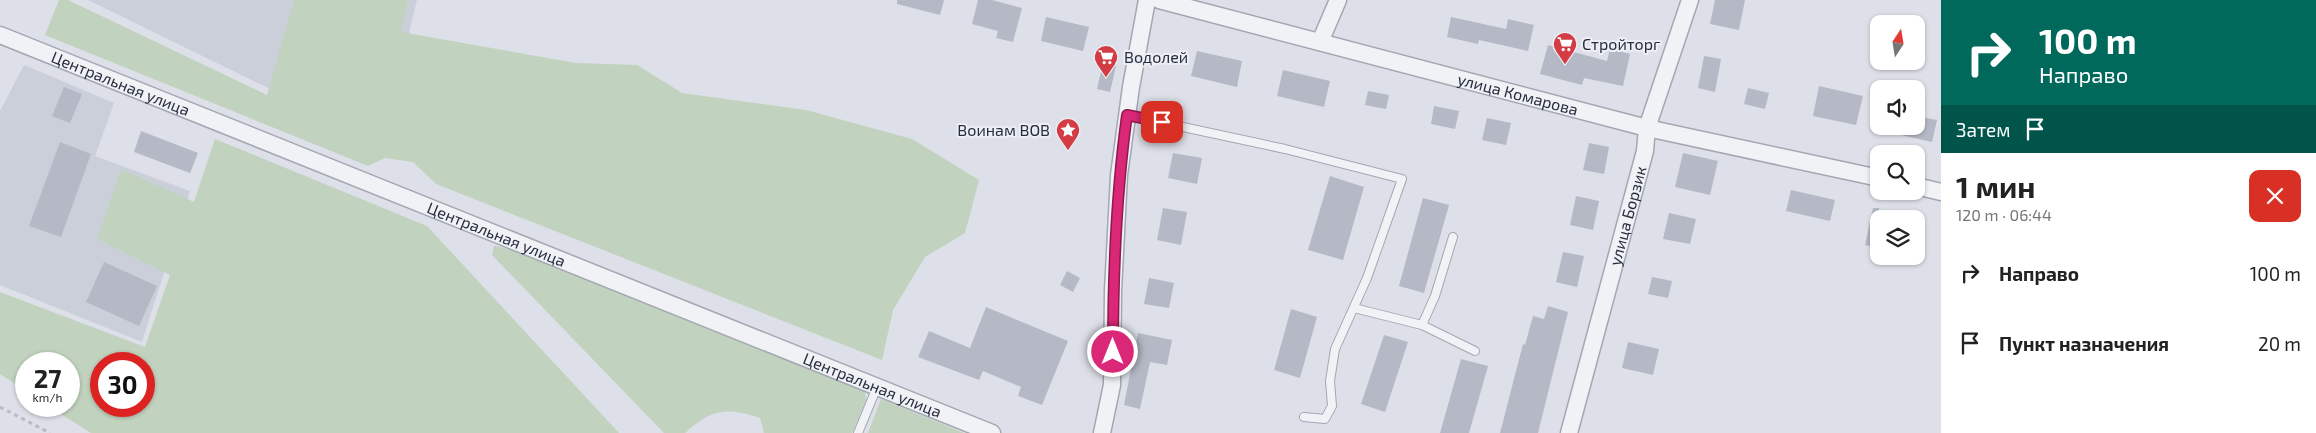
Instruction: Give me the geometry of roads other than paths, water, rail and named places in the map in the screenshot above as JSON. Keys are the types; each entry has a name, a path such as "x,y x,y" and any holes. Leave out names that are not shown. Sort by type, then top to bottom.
{"street":[{"path":"1102,433 1112,385 1113,290 1119,175 1127,115 1147,0"},
{"name":"улица Комарова","path":"1160,0 1647,128 1870,176"},
{"path":"1320,42 1338,0"},
{"name":"улица Борзик","path":"1569,433 1645,151 1647,128 1690,0"},
{"name":"Центральная улица","path":"0,35 992,433"},
{"path":"1925,188 1941,192"}],"lane":[{"path":"1127,115 1285,149 1402,179 1354,308 1335,350 1330,381 1332,406 1325,419 1304,417"},
{"path":"1422,325 1435,296 1453,237"},
{"path":"1354,308 1422,325 1474,351"},
{"path":"858,433 877,387"}],"place":[{"name":"Стройторг","path":"1565,65"},
{"name":"Водолей","path":"1106,78"},
{"name":"Воинам ВОВ","path":"1068,151"}]}
